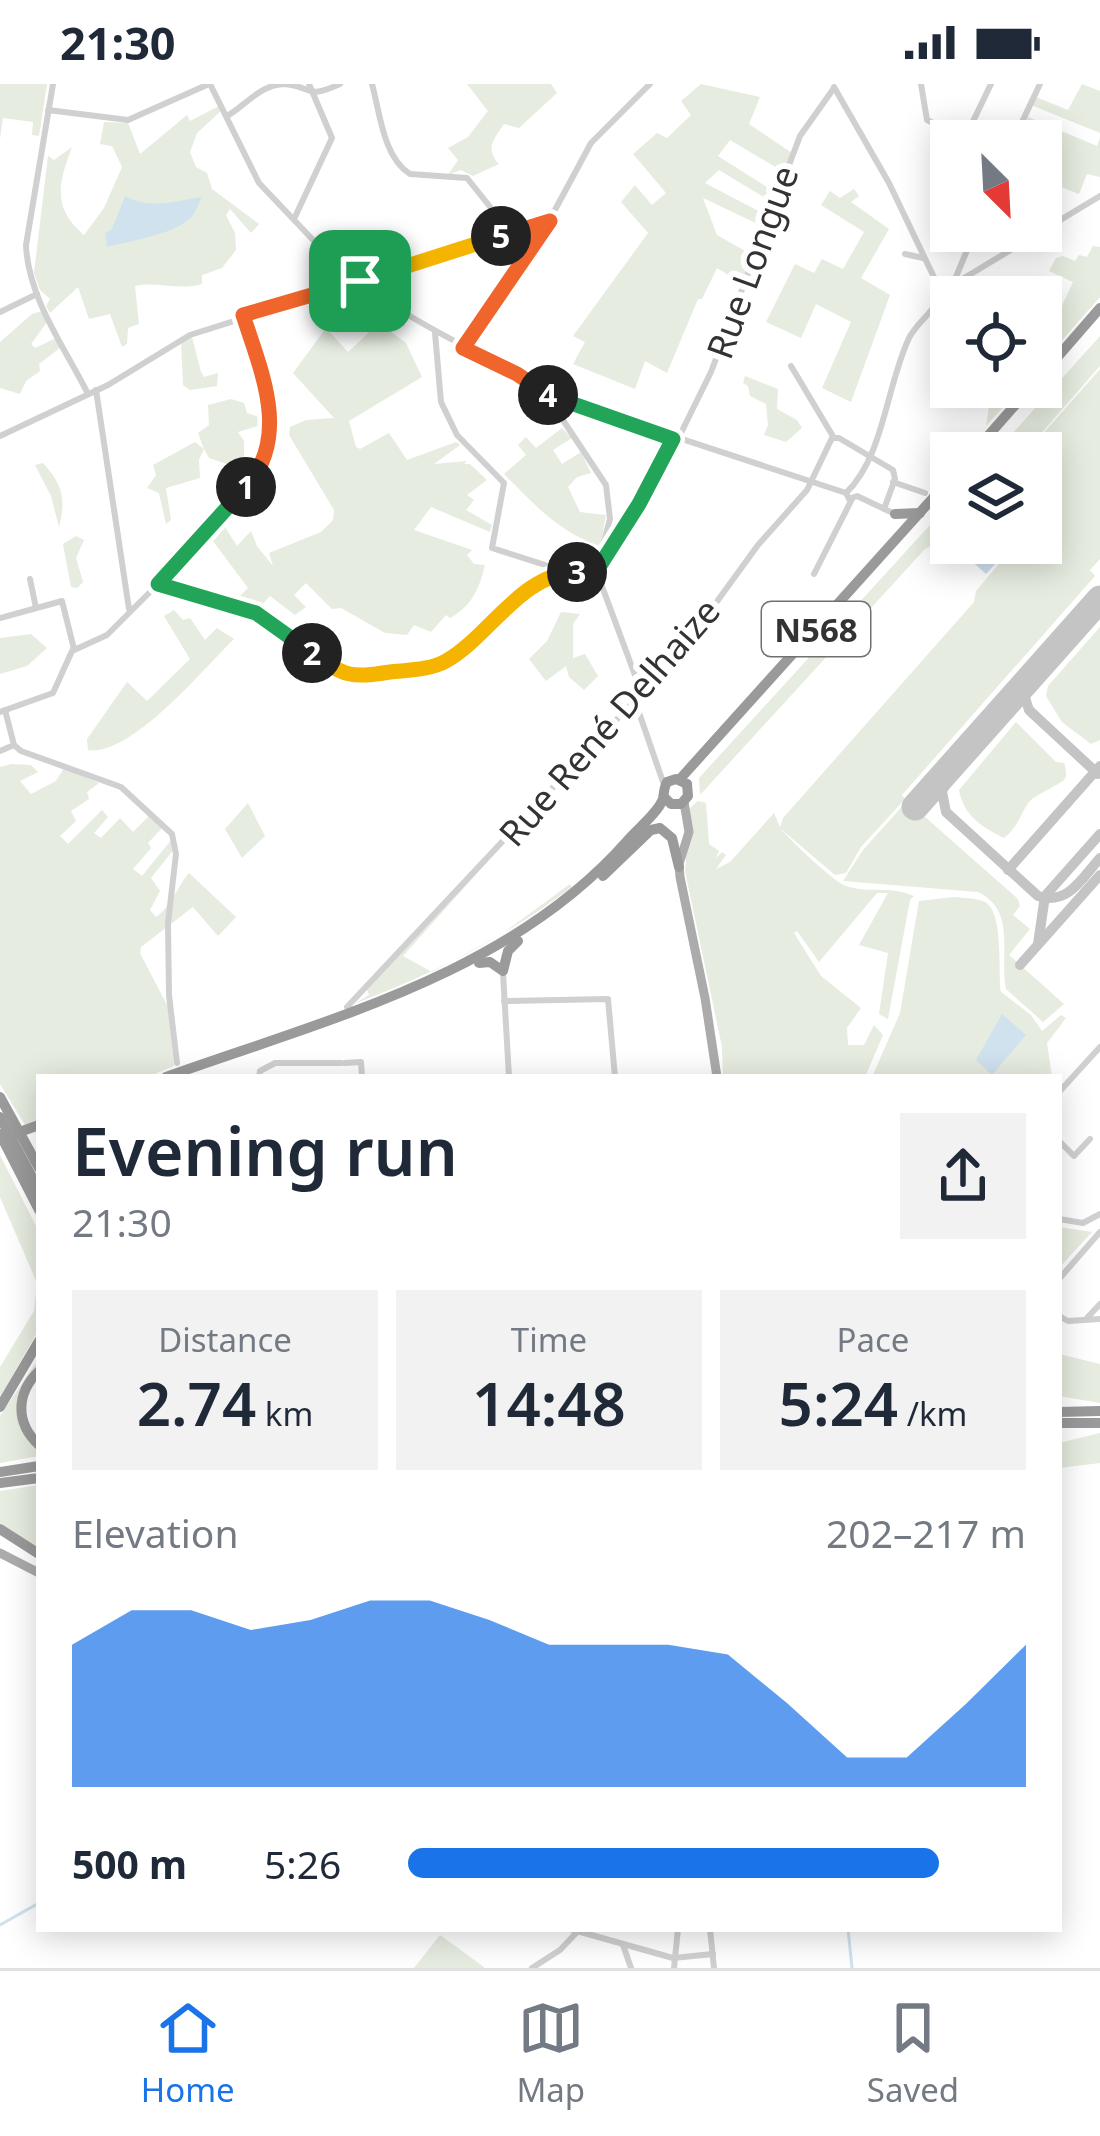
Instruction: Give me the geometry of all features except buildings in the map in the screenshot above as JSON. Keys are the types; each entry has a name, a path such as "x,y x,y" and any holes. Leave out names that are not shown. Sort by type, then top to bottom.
{"highway":[{"path":"1062,356 1100,313"},
{"path":"995,432 1016,408"},
{"name":"N568","path":"191,1074 434,986 518,941 578,897 626,853 930,501"},
{"path":"890,511 920,512"},
{"path":"890,511 903,532"},
{"name":"N568","path":"191,1074 430,980 542,916 605,864 674,792 930,511"},
{"path":"626,853 651,830 660,828 672,838 679,867"},
{"path":"479,963 490,962 503,971 508,951 518,941"},
{"path":"169,1074 177,1063 191,1074"},
{"path":"0,1097 36,1163"},
{"path":"0,1117 36,1184"},
{"path":"36,1128 0,1139 36,1205"},
{"path":"0,1408 36,1347"},
{"path":"20,1376 36,1358"},
{"path":"36,1375 26,1387 21,1408 26,1429 36,1441"},
{"path":"1086,1405 1100,1408"},
{"path":"1062,1412 1100,1408"},
{"path":"1062,1423 1096,1427"},
{"path":"0,1472 36,1466"},
{"path":"0,1483 36,1478"},
{"path":"0,1529 36,1552"}],"main road":[{"path":"674,792 688,826 679,867 716,1074"},
{"path":"0,1553 36,1571"}],"street":[{"path":"53,84 27,263 37,294 92,392 129,609"},
{"path":"48,110 128,120 210,84 259,183 314,241 333,289"},
{"path":"294,220 332,138 309,84"},
{"path":"227,116 242,101 278,85 314,94 340,84"},
{"path":"372,84 390,151 402,169 410,174 467,178 511,233"},
{"path":"463,348 550,221 591,143 650,84"},
{"path":"974,120 991,84"},
{"path":"1023,120 1040,84"},
{"path":"834,86 889,183 933,276"},
{"name":"Rue Longue","path":"596,570 639,504 712,372 800,136 834,86"},
{"path":"923,86 930,122"},
{"path":"971,276 1100,196"},
{"path":"0,436 92,392 182,339 243,315 550,221"},
{"path":"905,254 923,258"},
{"path":"360,281 435,333 517,374 545,394 808,484 852,494 890,511 893,470 834,438 791,366"},
{"path":"0,312 37,294"},
{"path":"814,574 869,457 908,341 930,313"},
{"path":"177,1063 168,928 176,843 121,787 21,752 3,711 53,693 74,649 103,638 158,584 264,462 269,400 243,315"},
{"path":"435,333 441,402 458,435 504,483 491,548 567,572 596,570"},
{"path":"545,394 605,485 610,519 596,570 660,767 674,792"},
{"name":"Rue René Delhaize","path":"343,1011 681,651 808,484 834,438"},
{"path":"893,482 925,494"},
{"path":"158,584 256,613 351,677 444,662 525,592 567,572"},
{"path":"30,579 36,608"},
{"path":"0,618 62,601 74,649"},
{"path":"0,751 14,745"},
{"path":"503,971 509,1074"},
{"path":"504,1000 608,999 615,1074"},
{"path":"1062,1089 1100,1047"},
{"path":"260,1074 275,1063 362,1061 362,1074"},
{"path":"1062,1145 1075,1156 1090,1139"},
{"path":"1062,1220 1083,1223 1100,1214"},
{"path":"1062,1276 1100,1232"},
{"path":"1084,1320 1100,1304"},
{"path":"1062,1318 1100,1318"},
{"path":"532,1968 560,1950 573,1932"},
{"path":"580,1932 673,1958 713,1954"},
{"path":"602,1939 610,1932"},
{"path":"674,1968 677,1932"},
{"path":"710,1932 714,1968"},
{"path":"623,1945 631,1968"}],"shaded area":[{"path":"0,84 47,84 39,136 32,135 33,122 3,118 0,139"},
{"path":"467,84 551,84 557,93 519,128 504,124 492,149 499,164 473,176 461,170 448,175 458,160 448,148 468,137 488,111"},
{"path":"701,84 760,97 749,124 792,153 784,172 730,140 718,156 776,193 770,201 719,170 705,183 766,215 762,226 703,198 717,235 754,256 743,284 717,268 698,299 667,373 645,361 635,389 573,364 585,342 573,336 648,233 621,202 635,185 652,205 666,193 633,154 657,133 667,138 691,115 681,101"},
{"path":"1082,84 1100,91 1100,133 1031,105 1036,97 1068,110"},
{"path":"219,106 221,111 197,133 190,152 196,167 207,173 212,189 259,224 251,233 230,209 226,215 235,233 236,250 222,268 202,275 202,284 135,286 139,324 128,328 127,344 122,347 110,314 89,319 78,287 50,313 46,306 50,299 40,290 34,273 48,156 54,160 72,147 62,204 84,235 104,208 122,167 112,146 100,144 104,122 128,123 140,154 187,115 190,121"},
{"path":"1062,131 1097,146 1100,137 1100,177 1087,174 1079,194 1062,187"},
{"path":"854,189 859,196 851,202 889,229 861,278 890,295 851,402 822,388 851,322 816,304 801,338 766,322 795,264 814,273 822,259 843,269 864,232 821,205 830,191 840,198"},
{"path":"1093,246 1100,247 1100,297 1062,340 1062,306 1073,282 1049,271 1056,258 1075,261 1079,255 1087,257"},
{"path":"42,311 47,322 31,344 35,348 56,338 61,347 39,364 40,371 26,381 20,394 0,388 0,342"},
{"path":"379,323 406,343 422,377 349,421 356,447 389,433 407,460 456,442 460,445 434,464 467,461 464,464 487,480 467,495 474,500 466,510 492,525 490,532 431,507 414,530 472,550 467,555 474,564 485,565 477,589 464,608 450,618 446,615 431,632 414,625 407,635 385,633 341,608 332,609 306,583 294,595 306,607 295,615 270,596 257,610 233,603 248,588 207,533 220,519 237,546 251,531 273,566 269,553 321,532 333,520 334,510 289,435 290,427 306,420 334,418 293,373 326,328 348,352"},
{"path":"1100,336 1100,366 1042,432 1014,432 1035,408 1062,408 1062,378"},
{"path":"192,337 201,372 204,377 218,373 217,386 190,390 183,385 181,341"},
{"path":"1100,369 1100,559 1090,570 1095,576 902,795 905,799 861,847 846,873 835,875 781,829 841,883 914,896 888,1019 879,1014 888,953 859,945 888,893 877,893 819,962 794,933 821,976 861,1008 847,1028 848,1045 864,1045 874,1025 883,1035 866,1074 723,1074 722,1047 685,871 690,808 698,801 706,803 709,844 719,851 716,858 722,852 726,855 716,869 730,862 774,813 780,827 783,818 974,602 976,591 999,564 1062,564 1062,432 1044,432"},
{"path":"745,376 778,389 777,409 802,428 786,442 764,435 766,404 750,396 743,383"},
{"path":"231,399 262,418 258,426 238,432 244,441 244,470 209,458 198,433 209,425 208,405"},
{"path":"989,408 1002,408 986,426"},
{"path":"562,428 572,438 553,450 562,464 581,452 591,473 577,477 568,487 580,512 606,515 600,546 559,525 504,474 526,455 518,445 526,437 536,448"},
{"path":"195,442 204,449 200,478 166,488 171,520 166,524 159,493 147,488 156,475 153,465"},
{"path":"43,463 61,493 59,527 51,496 35,465"},
{"path":"930,525 930,546 700,795 699,778"},
{"path":"76,536 84,540 76,558 83,582 77,588 71,587 63,544"},
{"path":"174,610 183,620 190,618 205,640 217,628 234,639 145,726 125,740 88,750 87,739 127,682 147,701 190,659 164,616"},
{"path":"561,612 580,614 573,624 573,658 585,654 598,676 584,690 569,677 566,666 546,681 529,659 547,641"},
{"path":"1100,627 1100,740 1091,744 1062,722 1046,696 1048,686"},
{"path":"31,634 47,648 27,666 0,674 0,638"},
{"path":"1016,722 1056,762 1064,763 1066,776 1032,799 1004,838 975,820 959,790"},
{"path":"31,765 38,772 20,781 31,794 56,781 64,768 99,783 87,792 89,799 71,811 76,821 60,836 68,844 102,810 108,817 94,833 101,838 120,818 133,832 151,814 164,826 133,869 142,876 172,839 174,849 151,878 160,891 150,910 156,917 189,873 236,917 218,936 193,907 141,947 168,1007 174,1066 154,1074 36,1074 36,1121 25,1125 0,1084 0,767"},
{"path":"907,801 1018,899 1020,906 1013,915 1030,929 1009,955 1064,1004 1043,1022 1006,989 1002,922 990,900 978,892 843,881 863,850"},
{"path":"248,803 265,836 242,858 225,829"},
{"path":"514,832 403,956 431,971 354,1004 369,995 367,989"},
{"path":"570,884 572,887 503,933"},
{"path":"954,897 982,901 991,908 998,929 1001,992 1031,1015 1042,1031 1061,1015 1066,1018 1047,1043 1052,1074 873,1074 900,1013 919,901"},
{"path":"0,1155 36,1226 36,1281 0,1197"},
{"path":"1062,1227 1092,1232 1062,1265"},
{"path":"36,1292 36,1334 0,1397 0,1367 34,1311"},
{"path":"1062,1355 1100,1364 1100,1403 1062,1397"},
{"path":"36,1362 17,1408 22,1431 36,1448 36,1457 0,1463 0,1416"},
{"path":"1100,1433 1100,1463 1062,1468 1062,1442"},
{"path":"36,1485 36,1546 0,1523 0,1491"},
{"path":"440,1935 484,1967 484,1968 414,1968"}],"water":[{"path":"125,196 154,204 202,197 193,215 177,227 107,247 105,233 112,229"},
{"path":"975,564 995,564 986,574"},
{"path":"1002,1014 1026,1035 993,1074 976,1060"}],"waterway":[{"path":"0,1925 36,1905"},
{"path":"848,1932 852,1968"}],"taxiway":[{"path":"1030,678 1025,698 1029,710 1098,774"},
{"path":"1008,870 1100,766"},
{"path":"952,767 942,792 946,812 1038,896 1066,894 1100,858"},
{"path":"1038,944 1045,896 1100,834"},
{"path":"1020,965 1100,875"}],"runway":[{"path":"915,807 1100,599"}],"route":[{"path":"550,221 463,348 517,374 545,394 673,439 639,504 596,570 563,573 525,592 440,664 351,677 256,613 158,584 264,462 269,400 243,315 360,281 550,221"}]}
